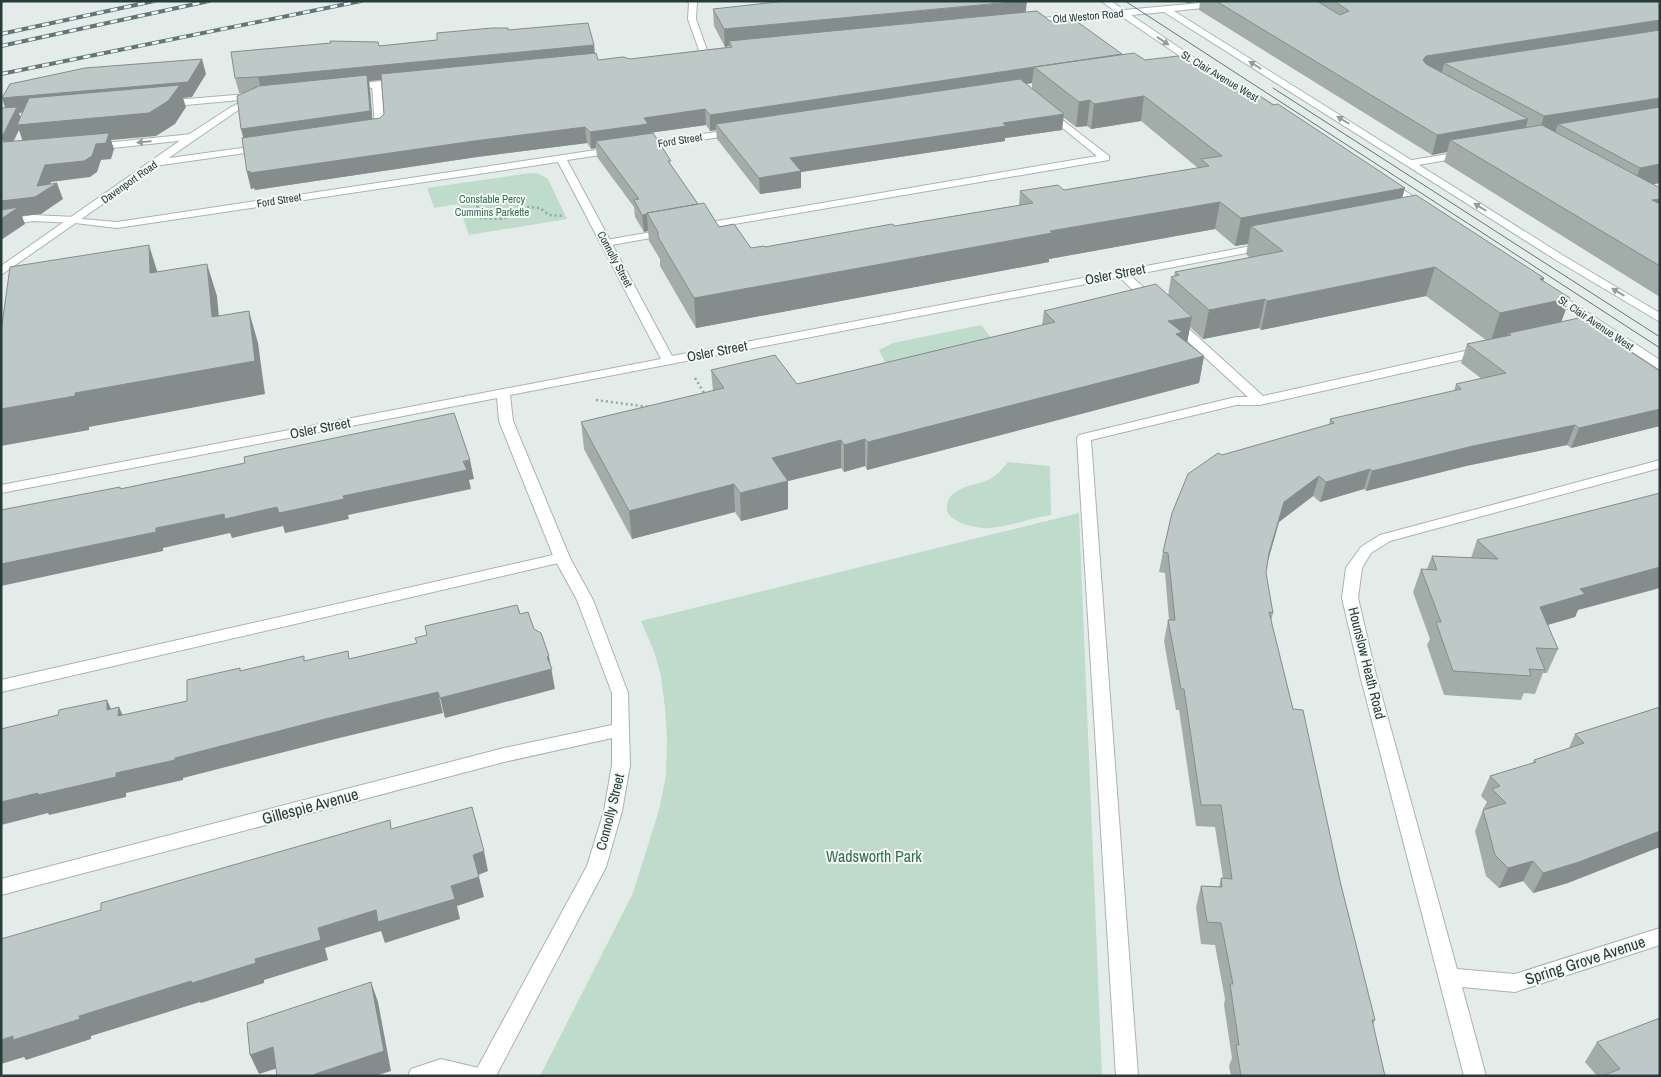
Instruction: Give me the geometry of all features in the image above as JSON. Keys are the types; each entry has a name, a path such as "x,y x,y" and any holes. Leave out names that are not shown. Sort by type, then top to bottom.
{"street":[{"name":"St. Clair Avenue West","path":"1105,1 1196,63 1278,112"},
{"path":"1153,1 1660,318"},
{"name":"Old Weston Road","path":"1025,22 1250,1"},
{"path":"696,2 692,18 704,53"},
{"path":"695,54 714,52"},
{"path":"1180,65 1196,63"},
{"path":"338,88 412,81"},
{"path":"361,133 380,130 377,84"},
{"name":"Davenport Road","path":"1,272 192,137 234,109 264,96 156,105"},
{"path":"606,243 1105,158 1036,101"},
{"name":"Ford Street","path":"1,223 33,218 117,225 749,130"},
{"path":"83,148 192,137"},
{"path":"155,163 274,146"},
{"path":"1412,163 1478,152"},
{"name":"Connolly Street","path":"561,158 668,360"},
{"path":"1376,176 1434,213 1420,216"},
{"name":"Osler Street","path":"1,489 1278,243"},
{"path":"1120,273 1260,401"},
{"name":"St. Clair Avenue West","path":"1541,286 1660,366"},
{"path":"1575,330 1598,325"},
{"path":"1126,1076 1084,438 1236,402 1260,401 1499,347"},
{"name":"Connolly Street","path":"484,1076 596,867 613,811 622,765 619,730 620,693 585,600 562,558 506,420 503,393"},
{"name":"Hounslow Heath Road","path":"1475,1076 1359,636 1350,598 1354,568 1366,550 1394,534 1660,464"},
{"path":"1,686 562,558"},
{"name":"Gillespie Avenue","path":"1,887 504,756 619,730"},
{"name":"Spring Grove Avenue","path":"1450,977 1514,983 1660,936"},
{"path":"419,1076 440,1069 475,1076"}],"path":[{"path":"480,195 488,196 475,209 479,218 486,220 503,219 529,207 540,208 549,215 570,215"},
{"path":"694,377 709,400"},
{"path":"594,400 653,408"}],"green space":[{"name":"Constable Percy Cummins Parkette","path":"530,173 539,174 548,179 567,219 469,235 458,204 434,208 427,188"},
{"path":"981,325 1003,352 887,366 879,350 893,343"},
{"path":"1008,462 1050,466 1051,515 1006,526 984,528 961,523 949,515 947,504 953,494 961,489 992,478"},
{"name":"Wadsworth Park","path":"1079,513 1102,1076 540,1076 633,893 659,810 666,775 667,740 665,708 661,676 654,651 641,621"}],"building":[{"path":"786,1 1022,1 724,29 713,9"},
{"path":"1216,1 1317,1 1340,15 1349,11 1334,1 1660,1 1660,20 1426,56 1423,60 1426,64 1528,119 1437,135"},
{"path":"1037,11 1050,21 1072,18 1122,54 710,115 705,109 644,118 648,124 590,132 585,127 247,172 242,138 380,118 384,114 381,74 596,53 598,60 623,57 630,59 732,47 729,41"},
{"path":"588,23 594,45 258,77 235,78 231,52 331,43 330,41 378,42 379,46 437,40 437,33 492,28 508,28 508,30"},
{"path":"1660,30 1660,98 1544,116 1444,63"},
{"path":"1134,53 1145,60 1178,56 1198,69 1204,68 1236,89 1240,88 1253,97 1260,96 1273,105 1278,104 1405,188 1241,218 1220,202 1050,231 1052,233 694,298 658,237 658,232 647,213 704,203 719,227 734,224 751,248 765,247 892,224 895,226 1033,203 1020,191 1058,185 1064,190 1209,166 1201,159 1222,156 1144,96 1094,104 1090,100 1079,102 1034,67"},
{"path":"202,59 188,82 2,98 10,84 85,68"},
{"path":"367,75 370,111 241,129 237,96 259,86"},
{"path":"1020,79 1064,114 1003,123 1006,126 790,158 801,171 759,178 716,124"},
{"path":"180,85 168,101 149,113 17,125 29,98"},
{"path":"17,107 2,137 4,142 109,133 106,143 96,144 92,156 84,161 45,165 37,186 57,183 35,197 1,201 1,108"},
{"path":"1660,107 1660,164 1640,168 1558,124"},
{"path":"1542,125 1660,188 1660,199 1652,200 1660,204 1660,266 1450,140"},
{"path":"653,133 671,161 668,161 698,204 642,215 634,200 639,199 596,141"},
{"path":"1416,195 1544,278 1540,279 1570,298 1500,313 1435,267 1267,301 1265,299 1209,310 1171,277 1179,275 1175,272 1283,251 1251,226"},
{"path":"19,207 1,219 1,210"},
{"path":"149,245 150,273 207,264 212,317 249,311 255,361 75,393 75,396 1,409 1,332 10,267"},
{"path":"1156,284 1192,317 1168,321 1182,332 1176,334 1204,356 868,442 865,439 844,445 841,440 772,458 788,481 740,493 734,484 629,511 581,422 724,388 711,370 775,355 797,384 1055,322 1044,311"},
{"path":"1579,318 1660,371 1660,409 1579,428 1575,425 1473,446 1372,471 1370,469 1326,482 1319,476 1284,502 1269,553 1266,573 1273,613 1269,612 1293,709 1303,710 1340,881 1375,1020 1372,1020 1385,1076 1241,1076 1236,1045 1239,1045 1230,984 1233,984 1221,923 1207,922 1201,886 1222,887 1221,878 1232,879 1221,805 1201,805 1184,689 1181,689 1168,620 1175,620 1168,553 1163,552 1172,513 1188,474 1218,453 1222,455 1334,423 1330,419 1461,389 1456,384 1506,373 1467,344"},
{"path":"454,413 470,460 463,461 467,470 343,496 344,499 279,513 277,507 225,519 224,514 156,528 156,532 1,564 1,510 120,487 120,489 245,463 244,457"},
{"path":"1660,493 1660,567 1580,589 1585,594 1540,607 1558,649 1536,648 1545,670 1529,669 1531,676 1453,671 1436,622 1441,622 1421,569 1437,570 1432,556 1498,559 1477,540"},
{"path":"517,605 520,614 528,612 534,629 541,633 552,669 440,698 438,692 325,719 175,758 175,760 116,773 116,777 1,802 1,729 58,715 59,710 107,700 107,710 119,707 118,716 187,701 187,680 240,668 240,671 304,656 304,661 348,651 349,659 417,643 415,638 427,635 425,626"},
{"path":"1660,707 1660,831 1579,862 1543,873 1533,861 1508,868 1495,855 1483,810 1506,803 1492,789 1500,786 1490,776 1536,762 1534,760 1584,743 1575,734"},
{"path":"472,807 484,851 473,855 479,877 451,886 455,899 378,922 376,910 318,928 321,940 255,959 256,963 79,1016 80,1019 13,1040 13,1036 1,1040 1,939 101,910 101,903 390,820 391,829"},
{"path":"371,982 384,1051 315,1074 315,1076 277,1076 273,1047 250,1055 247,1023"},
{"path":"1660,1018 1660,1076 1602,1076 1620,1069 1597,1042"}],"tram line":[{"path":"1125,1 1660,348"},
{"path":"1273,88 1660,337"}],"railway":[{"path":"1,34 154,1"},
{"path":"1,46 209,1"},
{"path":"1,74 361,1"}]}
